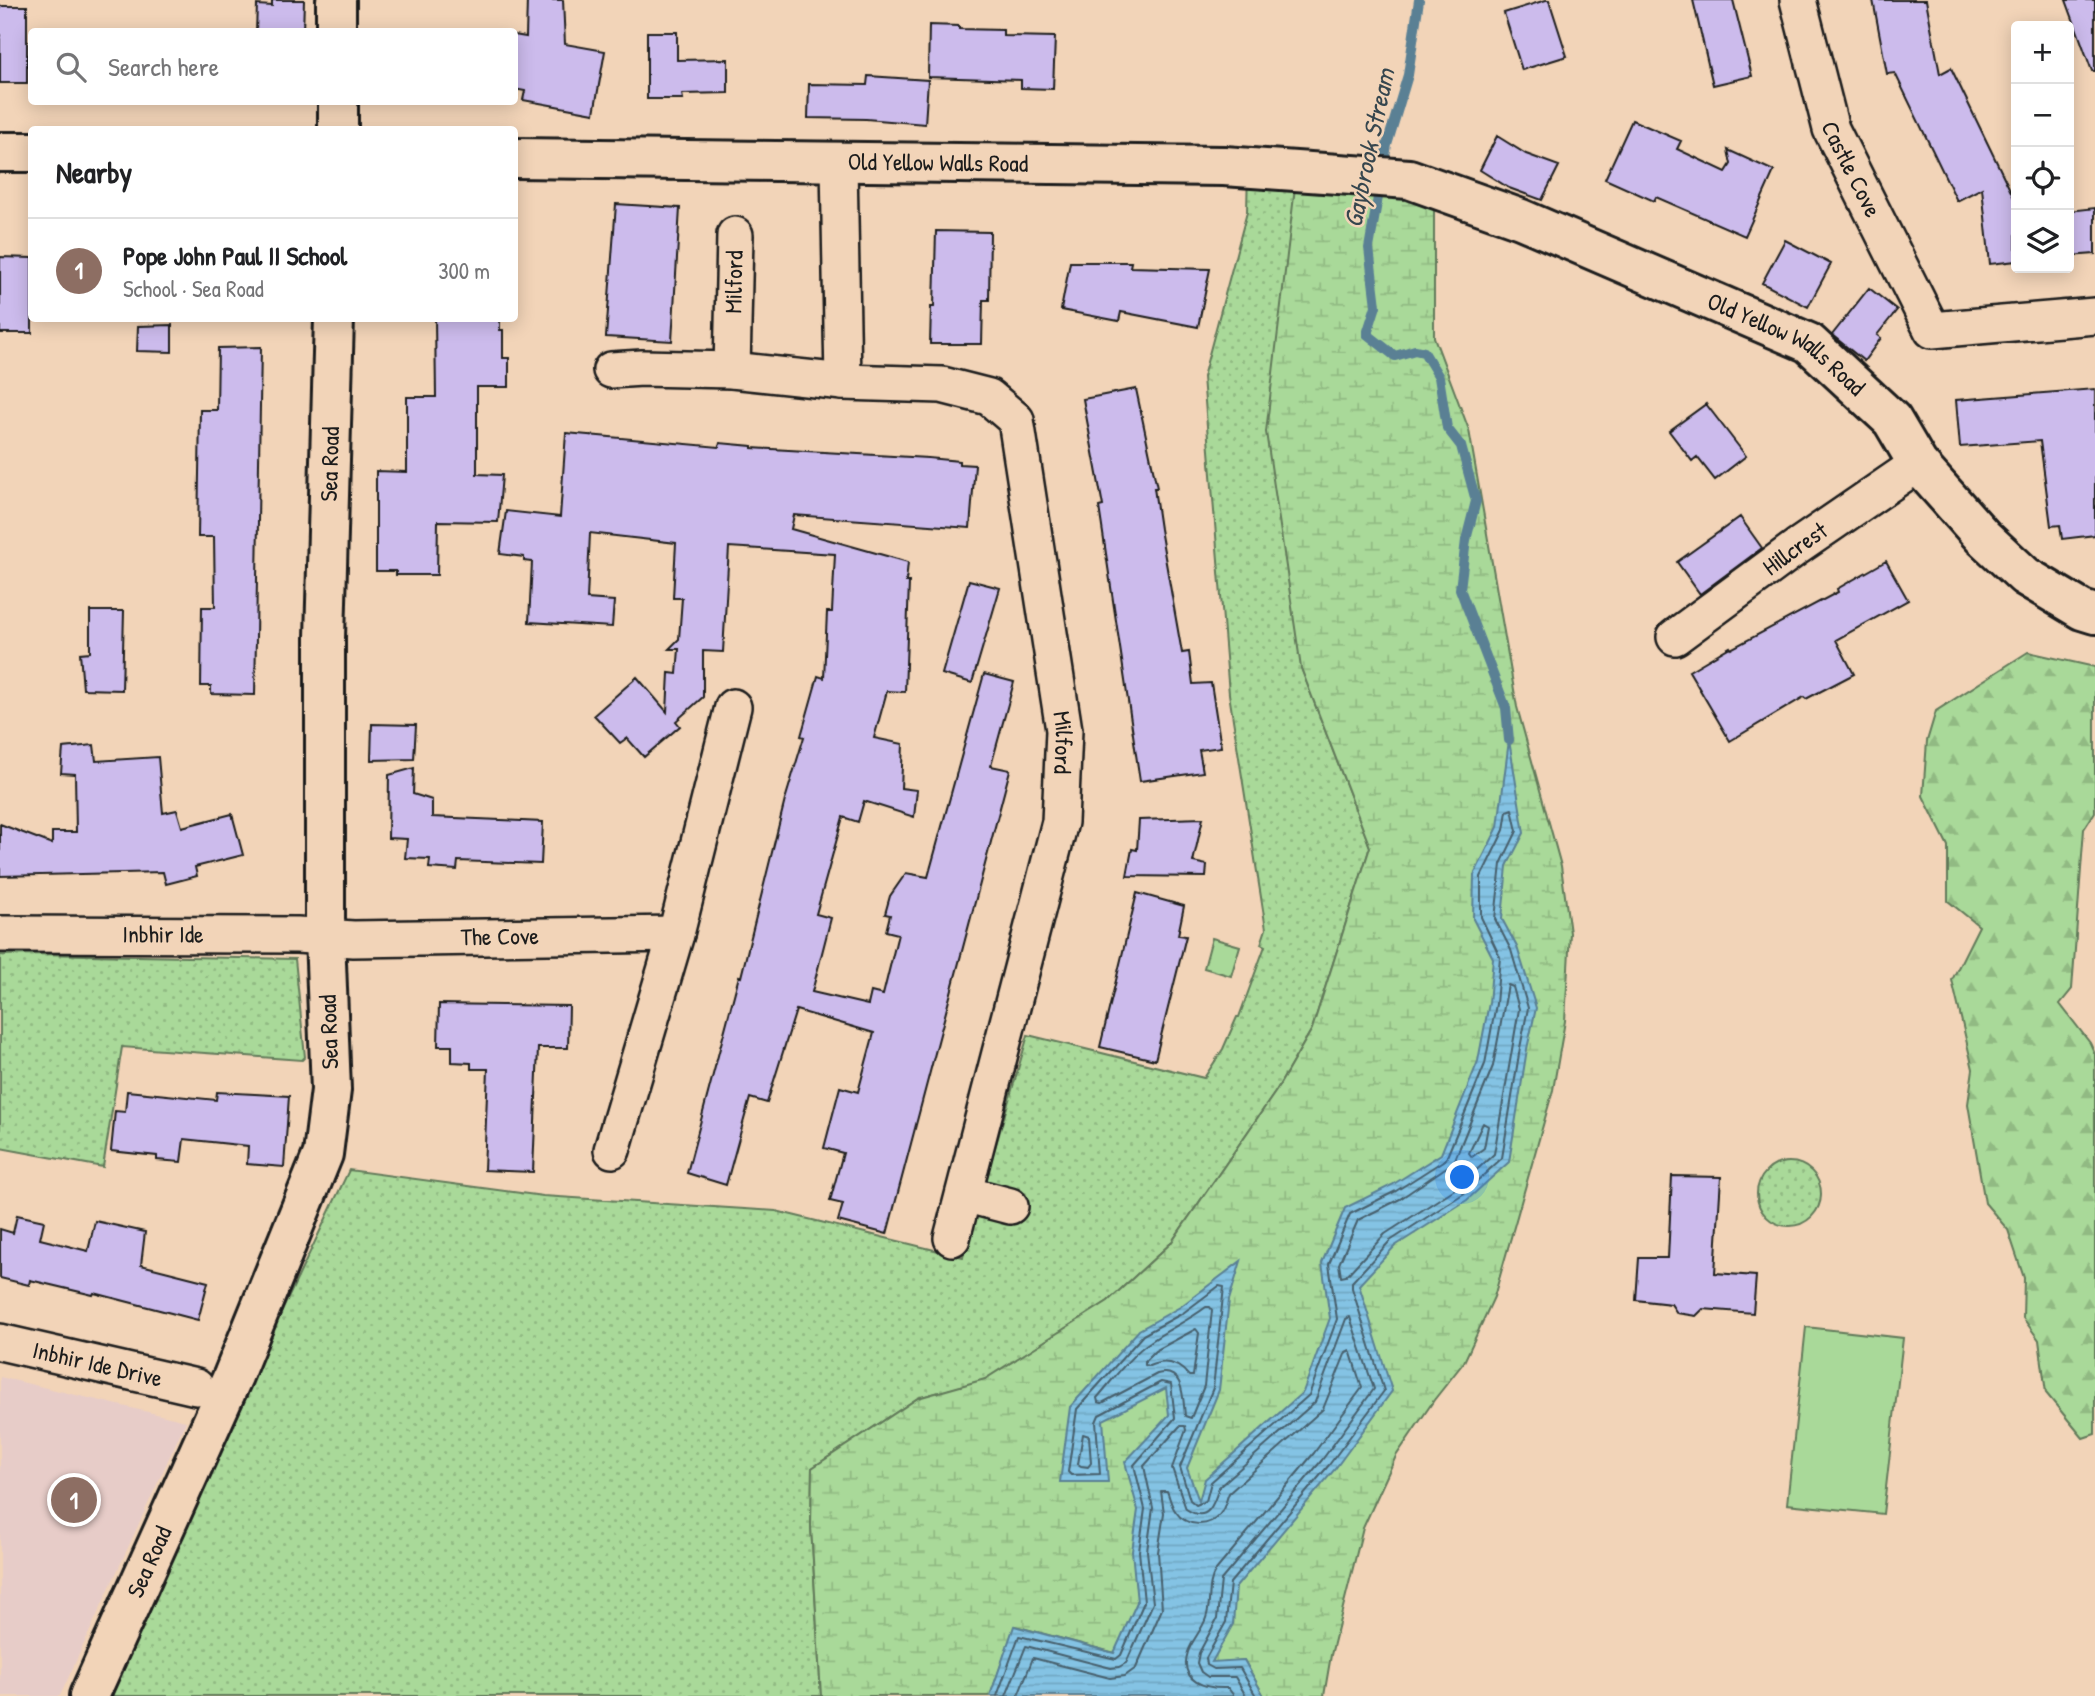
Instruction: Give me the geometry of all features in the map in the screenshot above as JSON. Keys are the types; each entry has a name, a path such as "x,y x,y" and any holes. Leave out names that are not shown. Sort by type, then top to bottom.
{"street":[{"path":"336,0 337,28"},
{"name":"Castle Cove","path":"1798,0 1831,129 1932,330 2095,316"},
{"path":"338,105 338,126"},
{"path":"0,152 28,152"},
{"name":"Old Yellow Walls Road","path":"518,158 1224,166 1403,179 1521,219 1810,343 1892,420 1918,464 1983,537 2025,576 2082,610 2095,614"},
{"path":"839,163 843,382"},
{"name":"Milford","path":"732,370 735,235"},
{"name":"Sea Road","path":"89,1696 233,1376 323,1154 331,1090 325,937 325,638 334,322"},
{"name":"Milford","path":"611,370 732,370 843,382 942,385 989,397 1016,420 1064,730 1060,822 952,1238"},
{"name":"Hillcrest","path":"1675,637 1797,547 1918,464"},
{"path":"612,1150 676,934 733,707"},
{"name":"Inbhir Ide","path":"0,934 297,934 325,937"},
{"name":"The Cove","path":"325,937 353,939 676,934"},
{"path":"964,1194 1010,1206"},
{"name":"Inbhir Ide Drive","path":"0,1342 196,1387"}],"shaded area":[{"path":"0,1377 186,1421 60,1696 0,1696"}],"green space":[{"path":"1248,167 1296,179 1301,668 1370,847 1312,1029 1276,1091 1171,1243 1108,1301 985,1380 918,1398 812,1468 811,1526 821,1696 105,1696 252,1374 349,1170 543,1196 776,1211 963,1257 1028,1035 1204,1078 1239,1017 1265,946 1261,944 1266,929 1229,694 1203,377 1247,212"},
{"path":"1296,179 1434,188 1434,337 1469,430 1517,707 1561,866 1570,933 1565,1021 1553,1090 1494,1297 1464,1362 1396,1456 1363,1528 1331,1655 1324,1696 1264,1696 1244,1660 1211,1663 1115,1653 1015,1626 990,1696 821,1696 811,1526 812,1468 918,1398 985,1379 1108,1301 1171,1243 1276,1091 1312,1029 1370,847 1301,668 1266,432"},
{"path":"2028,652 2095,667 2095,812 2084,829 2072,989 2060,1004 2090,1043 2095,1054 2095,1434 2083,1438 2046,1393 2039,1340 2023,1318 2024,1278 2008,1230 1985,1203 1968,1104 1973,1069 1952,980 1979,926 1948,901 1948,846 1923,796 1927,741 1936,711"},
{"path":"1212,938 1240,946 1231,976 1204,968"},
{"path":"0,955 295,959 305,1057 302,1060 122,1047 103,1167 0,1148"},
{"path":"1783,1162 1795,1162 1812,1171 1819,1182 1819,1206 1812,1217 1795,1226 1783,1226 1771,1221 1762,1212 1757,1200 1757,1188 1762,1176 1771,1167"},
{"path":"1806,1327 1903,1338 1883,1514 1787,1504"}],"water":[{"path":"1509,740 1524,833 1507,866 1502,919 1517,947 1536,1008 1509,1162 1467,1200 1395,1246 1359,1285 1392,1391 1335,1469 1236,1587 1233,1624 1212,1662 1244,1660 1264,1696 990,1696 1014,1626 1114,1653 1137,1602 1132,1551 1138,1510 1125,1462 1169,1415 1166,1388 1103,1420 1108,1482 1060,1482 1070,1407 1139,1330 1180,1307 1241,1261 1229,1300 1219,1390 1187,1468 1199,1501 1205,1479 1303,1392 1330,1318 1322,1263 1345,1208 1392,1185 1441,1154 1478,1061 1489,1003 1493,958 1473,919 1474,875 1498,827"}],"building":[{"path":"272,0 304,0 303,28 256,28 257,5 272,6"},
{"path":"527,0 563,0 565,44 605,51 594,113 523,100 525,91 518,90 518,36 526,37"},
{"path":"1549,0 1567,56 1522,70 1504,13"},
{"path":"1693,0 1733,0 1752,76 1713,85"},
{"path":"1873,0 1926,0 1940,74 1951,68 2011,192 2011,262 1990,264 1982,188 1957,201 1895,73 1887,74"},
{"path":"2066,0 2095,0 2095,71 2092,71"},
{"path":"0,6 27,6 27,83 0,83"},
{"path":"929,25 1003,30 1003,36 1055,37 1053,89 1021,88 1021,80 928,77"},
{"path":"647,32 677,32 677,60 728,59 728,93 682,94 683,99 647,99"},
{"path":"868,76 928,80 925,124 808,118 809,84 867,85"},
{"path":"1632,120 1681,141 1677,149 1726,172 1731,164 1728,150 1774,171 1745,236 1656,197 1654,201 1605,179"},
{"path":"1497,136 1526,154 1559,166 1542,200 1509,188 1480,170"},
{"path":"616,204 680,208 672,341 606,337"},
{"path":"2095,208 2095,254 2074,256 2074,210"},
{"path":"936,231 990,232 989,300 983,300 982,344 930,344"},
{"path":"1785,240 1831,264 1808,307 1762,283"},
{"path":"0,257 28,258 28,322 32,322 32,333 0,333"},
{"path":"1070,262 1131,262 1130,267 1210,269 1198,327 1121,312 1119,321 1061,310"},
{"path":"1869,288 1897,310 1877,335 1881,338 1864,361 1832,335"},
{"path":"435,322 500,322 500,330 503,330 503,358 509,358 509,387 477,387 477,474 502,475 498,522 438,521 437,575 396,575 396,571 376,571 376,471 407,472 407,397 436,397"},
{"path":"172,325 172,352 137,351 138,326"},
{"path":"261,347 255,695 211,694 211,686 201,686 202,607 215,607 214,537 198,537 200,410 217,410 218,348"},
{"path":"1136,389 1157,488 1154,488 1160,529 1182,653 1189,652 1193,684 1211,683 1221,747 1199,750 1203,772 1140,781 1099,507 1103,506 1083,399"},
{"path":"2095,389 2095,535 2062,539 2060,525 2051,526 2040,441 1960,447 1956,400"},
{"path":"1706,404 1746,456 1715,480 1697,457 1692,461 1669,431"},
{"path":"566,433 719,447 720,443 752,448 928,458 975,465 970,528 794,515 791,529 908,562 906,582 909,582 905,692 887,691 874,738 903,744 901,788 917,790 914,817 864,801 858,822 843,817 816,914 831,918 812,992 868,1005 871,992 883,995 898,934 886,931 890,915 885,914 890,896 906,873 928,877 984,674 1014,682 991,766 1010,770 887,1234 838,1221 843,1204 830,1201 843,1153 824,1148 840,1087 858,1092 874,1033 796,1010 767,1103 750,1098 726,1185 687,1173 804,737 801,736 818,676 824,678 827,612 832,612 835,554 729,547 723,652 703,651 703,697 676,721 680,726 644,757 627,738 620,743 594,715 637,677 667,712 669,673 677,674 679,649 669,649 679,639 682,598 673,598 676,543 590,533 587,599 614,601 612,627 529,622 532,562 524,561 524,557 500,554 506,511 560,517"},
{"path":"1740,517 1762,548 1700,594 1677,562"},
{"path":"1886,561 1908,600 1836,640 1854,674 1806,699 1804,697 1730,741 1689,671 1838,592 1837,589"},
{"path":"969,580 1000,588 972,683 942,674"},
{"path":"90,611 124,611 122,690 83,689 80,653 90,652"},
{"path":"372,724 416,725 414,759 371,760"},
{"path":"94,745 96,761 158,757 163,813 177,810 182,827 232,814 243,855 195,867 197,876 166,884 163,872 0,876 0,824 52,844 52,832 76,832 75,774 61,773 63,748"},
{"path":"414,768 413,794 432,800 432,817 543,822 541,864 458,861 457,870 429,868 430,859 405,858 407,839 388,838 389,775"},
{"path":"1203,818 1193,862 1207,865 1206,877 1127,876 1132,849 1137,850 1139,820"},
{"path":"1137,893 1184,906 1178,935 1186,936 1155,1060 1100,1047"},
{"path":"439,1004 569,1006 568,1048 538,1048 533,1172 484,1170 488,1069 471,1069 471,1063 452,1062 452,1046 438,1046"},
{"path":"127,1091 216,1100 217,1092 289,1096 284,1167 247,1164 248,1146 184,1139 181,1162 157,1160 157,1156 111,1151 115,1111 125,1112"},
{"path":"1672,1176 1721,1177 1715,1273 1756,1276 1753,1313 1703,1309 1696,1316 1677,1313 1671,1304 1636,1300 1639,1258 1668,1258"},
{"path":"17,1215 44,1221 40,1239 88,1251 95,1221 145,1232 141,1265 208,1282 198,1320 94,1293 93,1295 30,1280 29,1285 0,1278 0,1229 13,1233"}],"waterway":[{"name":"Gaybrook Stream","path":"1383,168 1387,145 1408,75 1419,0"},
{"name":"Gaybrook Stream","path":"1380,186 1369,248 1376,306 1367,334 1395,356 1415,350 1424,352 1439,377 1447,428 1461,446 1476,501 1466,540 1460,589 1506,708 1509,740"}],"place":[{"name":"Pope John Paul II School","path":"74,1500"}]}
